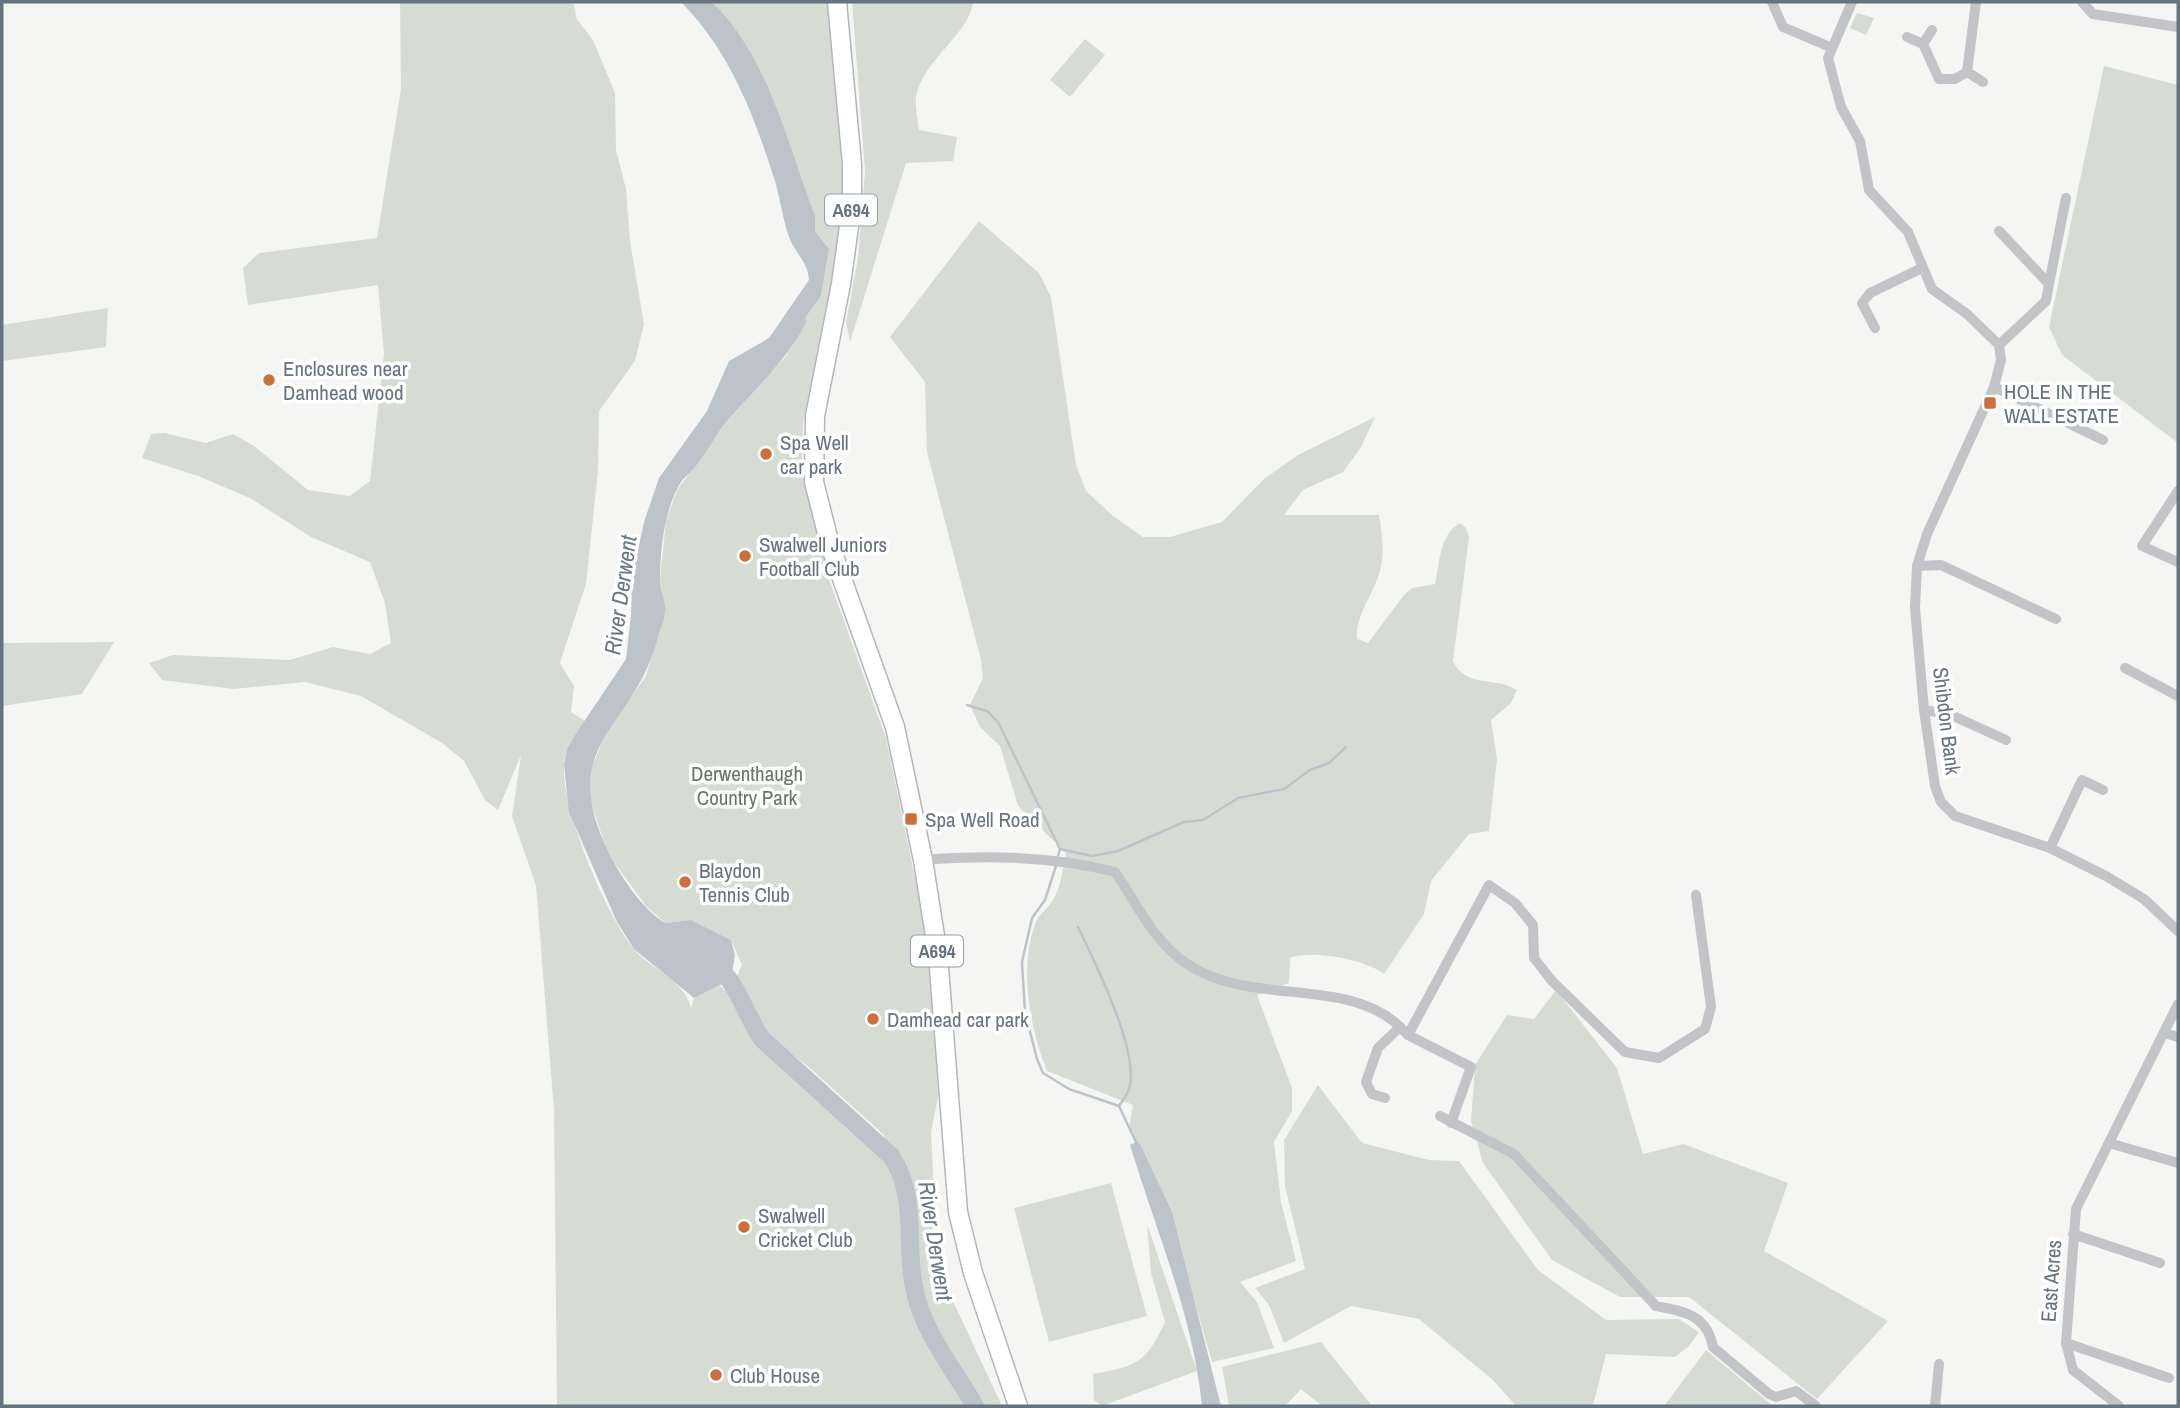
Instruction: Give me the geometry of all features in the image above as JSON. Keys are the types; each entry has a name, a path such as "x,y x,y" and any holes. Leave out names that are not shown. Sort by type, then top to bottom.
{"main road":[{"name":"A694","path":"837,2 852,164 852,205 841,284 815,416 814,482 830,545 895,727 923,860 938,955 958,1212 973,1273 1018,1406"}],"street":[{"path":"1772,2 1783,27 1830,47"},
{"path":"1852,2 1830,47 1829,68 1841,107 1860,141 1869,190 1908,232 1932,289 1967,314 1999,345 2046,301 2066,198"},
{"path":"1967,72 1976,2"},
{"path":"2082,2 2093,13 2178,27"},
{"path":"1923,44 1932,30"},
{"path":"1907,37 1923,44 1939,79 1955,79 1967,72"},
{"path":"1967,72 1983,82"},
{"path":"1999,230 2049,284"},
{"path":"1875,328 1862,303 1870,293 1922,268"},
{"name":"Shibdon Bank","path":"1999,345 2001,360 1994,387 1927,534 1917,566 1915,607 1924,710 1935,786 1941,802 1955,816 2050,848 2144,899 2178,932"},
{"path":"1994,387 2103,440"},
{"path":"2178,491 2142,545 2178,562"},
{"path":"1917,566 1941,565 2056,619"},
{"path":"2125,668 2178,696"},
{"path":"1924,710 1950,714 2006,740"},
{"path":"2050,848 2082,780 2103,790"},
{"path":"923,860 960,857 1042,861 1077,864 1115,872 1160,942 1187,964 1216,980 1250,989 1362,1003 1388,1015 1404,1031 1471,1067 1446,1120 1514,1154 1656,1306 1687,1312 1700,1320 1710,1334 1713,1347 1769,1394 1776,1397 1796,1391 1816,1406"},
{"path":"1385,1098 1372,1094 1366,1082 1378,1048 1404,1031 1489,885 1515,902 1533,925 1535,958 1552,981 1625,1052 1659,1058 1705,1029 1711,1007 1696,895"},
{"name":"East Acres","path":"2119,1406 2073,1370 2066,1343 2076,1209 2178,1004"},
{"path":"2164,1033 2178,1037"},
{"path":"2109,1143 2178,1163"},
{"path":"2073,1234 2160,1264"},
{"path":"2066,1343 2169,1378"},
{"path":"1935,1406 1939,1364"}],"green space":[{"name":"Derwenthaugh Country Park","path":"400,2 574,2 576,18 593,40 615,93 616,150 626,189 630,241 644,324 635,361 599,411 598,471 586,584 560,663 574,686 571,712 585,721 566,752 565,783 570,807 598,886 622,932 640,956 682,989 691,1008 694,998 719,985 727,992 759,1048 830,1106 874,1149 885,1136 810,1068 769,1036 733,985 742,965 731,940 691,920 665,923 646,906 605,845 589,796 592,767 607,730 646,676 665,612 660,579 666,521 677,490 729,419 786,356 807,321 805,318 821,296 829,249 815,231 814,216 762,76 748,50 712,2 828,2 845,175 843,235 803,423 802,473 830,582 886,738 925,926 935,1027 938,1097 931,1132 938,1269 1002,1406 557,1406 554,1110 536,886 512,816 521,755 498,810 485,800 464,761 442,743 361,696 305,682 234,689 162,680 149,663 173,655 290,660 333,647 370,654 391,643 385,603 370,562 311,537 250,498 198,476 142,458 151,434 165,433 206,443 233,434 254,446 308,490 350,496 370,481 384,354 378,285 248,305 243,268 259,253 377,238 401,89"},
{"path":"852,2 973,2 963,25 927,71 916,97 919,130 957,137 953,161 906,163 850,342 846,322 858,258 865,171"},
{"path":"1857,13 1874,18 1866,35 1850,28"},
{"path":"1085,39 1105,55 1070,97 1050,80"},
{"path":"2104,66 2178,85 2178,443 2062,355 2049,327"},
{"path":"979,221 1039,273 1051,297 1076,465 1086,491 1113,516 1143,537 1170,537 1222,522 1264,479 1298,455 1375,417 1360,449 1343,472 1303,490 1284,515 1379,515 1382,564 1357,630 1357,639 1368,643 1404,595 1412,588 1435,584 1444,542 1453,528 1460,523 1466,528 1469,537 1453,661 1459,670 1473,679 1517,690 1511,703 1491,720 1497,759 1489,831 1469,834 1431,881 1424,914 1384,974 1365,964 1338,957 1299,956 1290,958 1289,983 1257,995 1292,1088 1292,1111 1274,1142 1281,1202 1296,1261 1240,1282 1257,1302 1274,1348 1212,1362 1172,1222 1172,1212 1129,1128 1133,1105 1047,1071 1031,1017 1027,977 1031,939 1036,922 1056,895 1066,853 1018,806 1000,746 980,727 970,705 983,678 981,660 927,452 925,382 890,337"},
{"path":"108,308 106,347 2,361 2,325"},
{"path":"114,642 82,694 2,706 2,643"},
{"path":"1556,990 1617,1068 1643,1154 1683,1144 1788,1183 1764,1251 1888,1321 1817,1399 1689,1297 1620,1297 1552,1260 1483,1163 1471,1121 1475,1065 1507,1015 1534,1019"},
{"path":"1318,1085 1362,1143 1429,1160 1459,1161 1538,1270 1606,1320 1679,1319 1699,1332 1689,1346 1675,1357 1606,1354 1593,1406 1516,1406 1493,1380 1419,1319 1351,1306 1284,1343 1269,1305 1255,1288 1305,1269 1285,1186 1284,1140"},
{"path":"1111,1183 1147,1316 1049,1342 1014,1208"},
{"path":"1147,1224 1197,1371 1102,1406 1094,1400 1093,1374 1130,1365 1138,1360 1152,1346 1165,1322 1151,1273"},
{"path":"1321,1342 1372,1406 1322,1406 1301,1389 1285,1406 1229,1406 1222,1367"},
{"path":"1706,1350 1773,1406 1664,1406"}],"shaded area":[{"path":"681,2 712,2 732,24 748,49 785,131 815,216 815,231 829,249 821,296 805,318 807,321 799,335 771,373 724,425 678,487 669,509 662,545 660,580 665,614 647,668 604,738 594,760 590,785 594,815 609,853 633,892 665,923 691,920 731,940 735,955 730,984 724,983 694,998 634,949 617,922 569,812 564,765 567,749 575,735 626,659 632,577 644,522 659,478 707,411 729,361 769,338 809,280 806,268 789,237 765,151 737,82 698,20"},
{"path":"1136,1142 1140,1144 1172,1212 1221,1406 1202,1406 1191,1339 1182,1306 1130,1145"}],"waterway":[{"path":"967,705 987,711 998,722 1060,849 1058,856"},
{"path":"1060,849 1092,856 1118,851 1184,822 1203,820 1238,798 1284,789 1310,770 1329,763 1346,747"},
{"path":"1056,866 1045,900 1032,918 1022,962 1025,1012 1037,1059 1043,1073 1069,1089 1119,1106 1136,1142"},
{"path":"1078,927 1115,1009 1129,1056 1131,1076 1128,1092 1119,1106"},
{"name":"River Derwent","path":"716,966 729,980 762,1039 891,1156 905,1187 908,1203 912,1270 918,1303 939,1349 975,1406"}],"place":[{"name":"Enclosures near Damhead wood","path":"269,380"},
{"name":"HOLE IN THE WALL ESTATE","path":"1990,403"},
{"name":"Spa Well car park","path":"766,454"},
{"name":"Swalwell Juniors Football Club","path":"745,556"},
{"name":"Spa Well Road","path":"911,819"},
{"name":"Blaydon Tennis Club","path":"685,882"},
{"name":"Damhead car park","path":"873,1019"},
{"name":"Swalwell Cricket Club","path":"744,1227"},
{"name":"Club House","path":"716,1375"}]}
